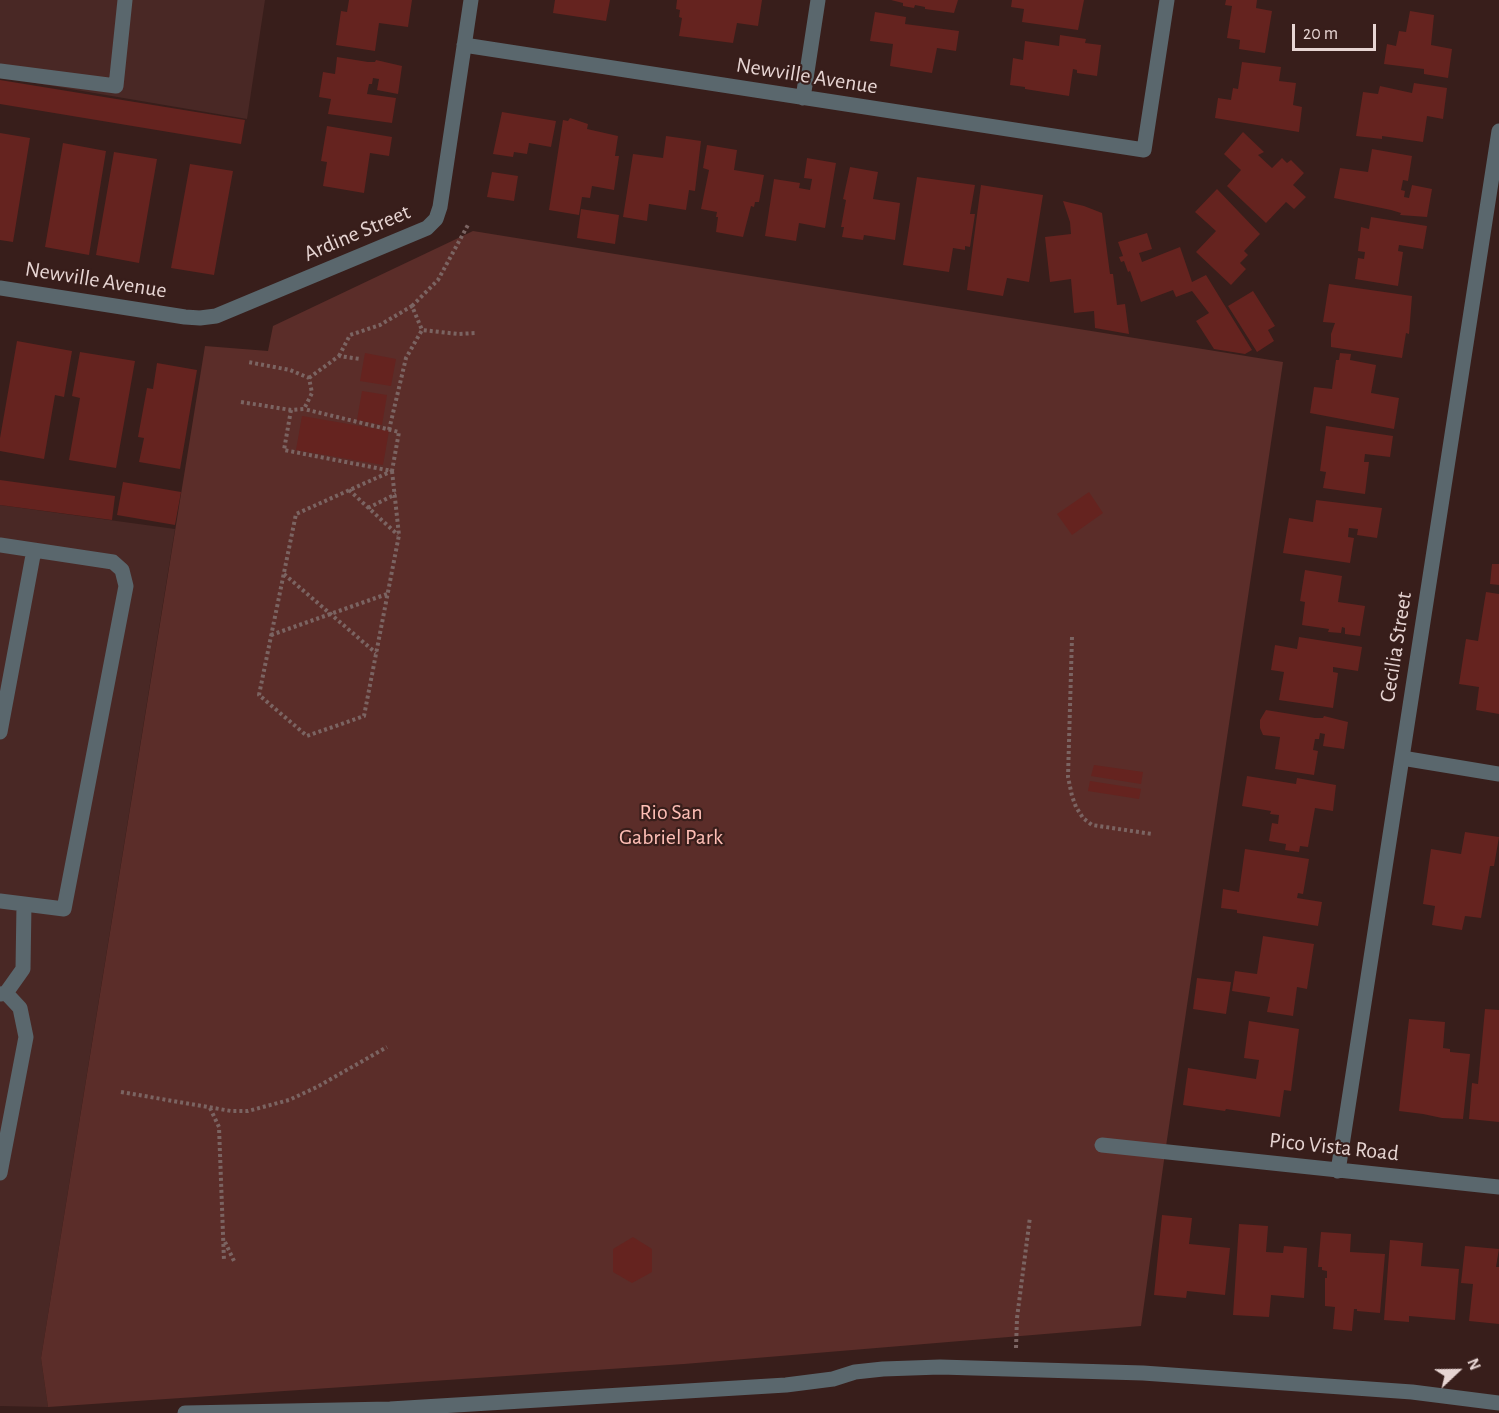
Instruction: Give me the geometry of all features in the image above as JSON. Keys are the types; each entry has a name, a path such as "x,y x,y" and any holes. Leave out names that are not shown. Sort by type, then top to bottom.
{"street":[{"path":"0,71 116,86 125,0"},
{"name":"Ardine Street","path":"185,316 200,318 216,316 432,224 440,207 471,0"},
{"path":"802,98 818,0"},
{"name":"Newville Avenue","path":"464,45 1144,150 1167,0"},
{"name":"Cecilia Street","path":"1338,1171 1499,131"},
{"name":"Newville Avenue","path":"0,288 185,316"},
{"path":"0,545 113,562 122,570 126,586 64,909 0,901"},
{"path":"0,732 34,550"},
{"path":"1402,758 1499,774"},
{"path":"0,1173 26,1037 20,1008 3,994 23,969 24,904"},
{"name":"Pico Vista Road","path":"1102,1145 1499,1186"},
{"path":"185,1413 390,1409 786,1385 833,1379 855,1372 940,1367 1143,1373 1412,1392 1499,1403"}],"path":[{"path":"309,378 339,356 350,335 380,325 412,306 438,280 469,223"},
{"path":"412,306 422,330"},
{"path":"422,330 458,334 476,333"},
{"path":"389,430 406,358 422,330"},
{"path":"339,356 360,359"},
{"path":"248,362 290,370 309,378"},
{"path":"304,409 312,393 309,378"},
{"path":"241,402 291,410 304,409 399,432 392,471 399,535 363,716 307,736 258,695 296,514 392,471"},
{"path":"291,410 285,450 392,471"},
{"path":"349,490 399,535"},
{"path":"368,508 396,494"},
{"path":"283,574 376,653"},
{"path":"271,635 387,593"},
{"path":"1072,637 1068,777 1076,807 1083,818 1092,825 1152,834"},
{"path":"121,1092 231,1111 248,1111 289,1100 317,1087 387,1047"},
{"path":"210,1107 219,1127 224,1261"},
{"path":"1016,1334 1030,1217"},
{"path":"223,1239 234,1261"}],"shaded area":[{"path":"0,0 265,0 247,119 0,77"},
{"path":"0,505 175,529 41,1358 48,1407 0,1406"}],"green space":[{"name":"Rio San Gabriel Park","path":"473,231 1283,362 1141,1326 684,1364 48,1407 41,1358 205,346 268,351 273,326"}],"building":[{"path":"349,0 412,0 408,27 379,23 375,51 336,45 341,11 347,12"},
{"path":"555,0 610,0 606,21 553,13"},
{"path":"677,0 762,0 758,26 737,23 733,43 679,36 682,18 679,17 680,10 676,9"},
{"path":"891,0 958,0 954,13 925,9 925,7 915,5 914,8 903,6 903,3"},
{"path":"1012,0 1084,0 1078,30 1022,22 1024,9 1011,7"},
{"path":"1226,0 1257,0 1256,8 1272,11 1265,53 1239,49 1240,40 1227,38 1232,6 1225,5"},
{"path":"1410,11 1434,15 1431,45 1452,49 1448,78 1424,74 1424,69 1384,64 1387,44 1396,46 1399,31 1406,32"},
{"path":"875,12 906,17 905,24 959,31 956,51 937,48 932,73 890,66 893,44 870,41"},
{"path":"1060,35 1086,39 1085,43 1101,45 1097,76 1077,73 1077,70 1073,69 1069,96 1010,85 1013,58 1023,60 1025,41 1059,46"},
{"path":"337,57 368,62 376,60 402,66 398,94 377,90 379,79 373,78 367,94 396,98 392,123 328,114 331,99 319,97 323,72 335,74"},
{"path":"1242,62 1281,67 1279,81 1296,83 1293,105 1302,107 1299,132 1215,118 1218,98 1231,100 1233,88 1238,89"},
{"path":"0,80 245,120 241,144 0,104"},
{"path":"1414,83 1447,88 1443,119 1427,116 1423,142 1382,136 1382,139 1356,136 1363,92 1378,94 1380,86 1412,93"},
{"path":"502,112 556,121 551,147 529,143 527,154 514,152 513,157 493,154"},
{"path":"570,118 588,124 587,129 618,136 615,156 619,156 614,190 592,186 590,198 582,197 579,215 549,210 563,120 568,121"},
{"path":"327,126 392,137 389,156 370,153 364,193 323,186 327,162 321,161"},
{"path":"1243,132 1264,152 1258,155 1272,168 1282,158 1287,163 1291,160 1304,173 1293,185 1306,197 1294,209 1286,202 1266,223 1227,186 1241,170 1224,154"},
{"path":"0,133 30,138 13,242 0,240"},
{"path":"666,136 701,141 695,191 689,190 686,210 649,204 647,221 623,217 633,154 663,158"},
{"path":"63,143 106,151 89,255 45,247"},
{"path":"707,145 737,150 734,170 764,175 759,202 755,202 754,207 751,206 743,237 716,232 717,212 701,209 709,170 703,168"},
{"path":"1372,149 1412,156 1408,181 1403,180 1401,190 1405,191 1404,197 1409,198 1412,185 1432,189 1427,217 1400,215 1401,213 1391,210 1334,198 1340,168 1368,172"},
{"path":"114,152 157,159 139,263 96,255"},
{"path":"807,158 836,163 825,228 799,223 796,241 765,236 774,179 800,183 799,188 810,190 812,179 804,178"},
{"path":"190,164 233,171 214,275 171,268"},
{"path":"850,167 878,172 873,199 900,203 895,240 864,235 863,240 842,237 844,227 841,227 846,200 843,199"},
{"path":"492,172 518,176 514,201 487,197"},
{"path":"917,177 975,185 970,214 975,214 970,247 965,246 965,250 953,248 949,272 903,265"},
{"path":"981,185 1043,195 1029,282 1007,278 1003,296 967,290"},
{"path":"1217,189 1260,234 1244,251 1248,255 1240,263 1246,269 1231,285 1196,252 1216,231 1195,212"},
{"path":"1063,201 1102,213 1110,274 1113,274 1117,305 1125,304 1129,334 1095,328 1094,311 1074,313 1071,279 1050,282 1045,237 1071,234 1070,222"},
{"path":"581,209 619,215 615,244 577,238"},
{"path":"1371,217 1427,226 1423,249 1399,245 1398,251 1403,252 1398,286 1355,279 1358,258 1364,259 1365,252 1358,251 1361,227 1369,229"},
{"path":"1147,233 1152,249 1139,253 1142,262 1180,247 1192,282 1206,275 1252,350 1245,354 1214,349 1196,321 1209,313 1192,291 1176,297 1173,290 1141,302 1130,271 1128,272 1124,261 1121,262 1119,257 1123,256 1118,242"},
{"path":"1329,284 1412,296 1409,334 1406,333 1402,358 1331,347 1331,334 1335,323 1323,322"},
{"path":"1253,291 1275,326 1268,330 1274,341 1257,352 1228,306"},
{"path":"17,341 72,351 64,397 55,395 44,459 0,451 0,438"},
{"path":"80,352 135,361 116,468 69,460 80,398 72,396"},
{"path":"365,353 396,359 391,386 360,381"},
{"path":"1340,353 1351,354 1350,360 1376,365 1371,393 1399,398 1394,429 1310,413 1314,387 1332,389 1336,360 1339,360"},
{"path":"157,363 197,370 180,469 139,462 144,438 138,437 147,388 153,389"},
{"path":"362,391 387,395 382,425 357,420"},
{"path":"302,416 389,431 383,465 296,450"},
{"path":"1326,426 1393,436 1390,457 1365,454 1364,462 1369,462 1365,494 1323,488 1326,472 1320,471"},
{"path":"0,480 115,496 112,520 0,505"},
{"path":"123,482 181,492 175,525 117,515"},
{"path":"1089,492 1103,513 1072,535 1057,514"},
{"path":"1316,500 1382,508 1377,538 1357,535 1358,529 1349,528 1348,537 1354,538 1350,563 1283,553 1289,518 1313,522"},
{"path":"1492,564 1499,564 1499,585 1490,584"},
{"path":"1305,570 1342,576 1338,602 1365,606 1360,636 1345,634 1345,628 1342,627 1341,633 1302,625 1305,602 1300,601"},
{"path":"1486,592 1499,594 1499,714 1476,710 1479,687 1459,684 1466,639 1478,641"},
{"path":"1299,637 1362,647 1358,671 1333,667 1333,672 1338,673 1333,708 1279,700 1284,672 1271,670 1275,645 1297,649"},
{"path":"1266,710 1315,718 1324,716 1348,722 1344,749 1323,746 1325,734 1320,733 1319,739 1315,739 1313,750 1318,751 1314,775 1275,769 1280,737 1263,735 1260,720"},
{"path":"1094,765 1143,772 1141,784 1091,776"},
{"path":"1247,776 1296,784 1297,778 1336,785 1333,811 1315,808 1308,847 1300,846 1299,852 1285,850 1286,844 1269,841 1272,823 1278,824 1279,815 1270,814 1271,811 1242,806"},
{"path":"1090,781 1141,789 1139,799 1088,791"},
{"path":"1465,832 1499,837 1494,866 1490,866 1481,918 1465,916 1462,930 1432,925 1435,906 1423,904 1431,849 1461,854"},
{"path":"1245,849 1309,859 1303,894 1298,893 1297,898 1322,902 1318,926 1237,913 1237,910 1221,908 1223,889 1239,892"},
{"path":"1263,936 1314,944 1307,989 1297,987 1293,1016 1267,1012 1270,997 1232,991 1235,971 1257,974"},
{"path":"1197,978 1231,982 1226,1014 1193,1009"},
{"path":"1485,1009 1499,1010 1499,1122 1469,1119 1472,1083 1478,1084"},
{"path":"1409,1019 1445,1022 1443,1048 1450,1049 1450,1052 1470,1054 1463,1119 1399,1111"},
{"path":"1249,1021 1299,1029 1291,1091 1284,1090 1280,1117 1183,1105 1188,1068 1256,1079 1259,1060 1244,1058"},
{"path":"1162,1215 1192,1218 1189,1244 1230,1248 1225,1295 1187,1291 1186,1298 1154,1295"},
{"path":"1239,1224 1268,1226 1266,1252 1283,1253 1284,1246 1307,1248 1304,1298 1271,1295 1269,1317 1233,1315"},
{"path":"1321,1232 1351,1234 1350,1252 1385,1254 1380,1313 1354,1309 1352,1331 1333,1329 1335,1307 1325,1306 1327,1271 1318,1267"},
{"path":"633,1237 652,1249 652,1272 632,1283 613,1272 613,1249"},
{"path":"1390,1240 1423,1243 1421,1266 1459,1269 1455,1320 1409,1316 1409,1322 1384,1320"},
{"path":"1465,1246 1499,1249 1496,1267 1499,1267 1499,1324 1469,1321 1473,1284 1461,1283"}]}
